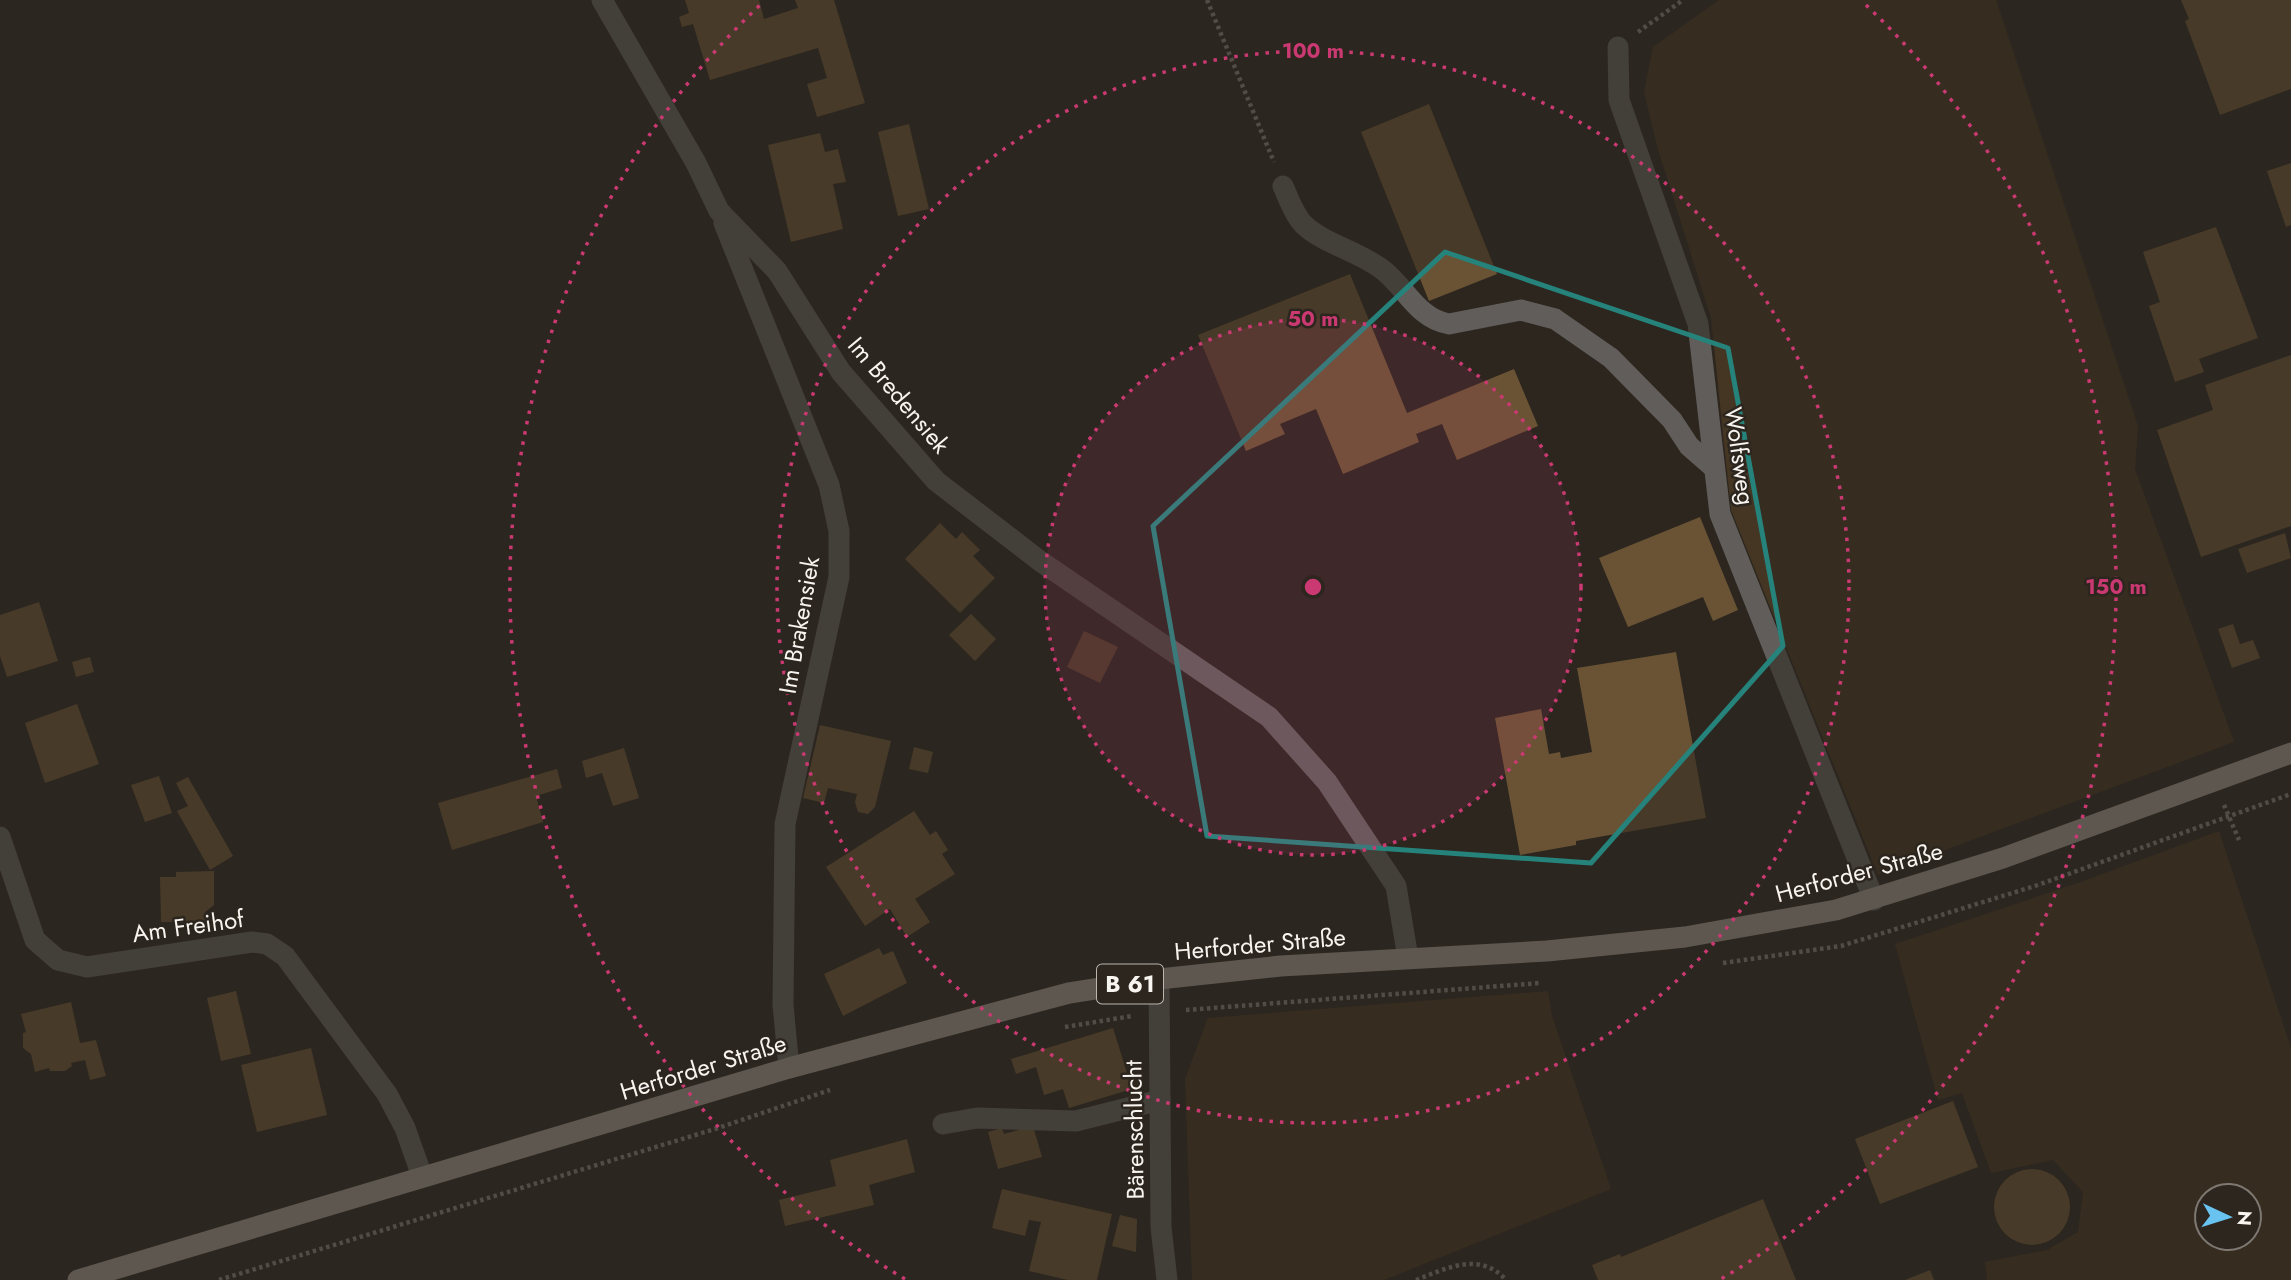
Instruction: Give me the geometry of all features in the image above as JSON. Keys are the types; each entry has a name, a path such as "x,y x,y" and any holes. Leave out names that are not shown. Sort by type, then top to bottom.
{"main road":[{"name":"Herforder Straße","path":"78,1280 789,1068 1069,993 1159,979 1281,966 1547,951 1685,937 1836,910 2029,849 2291,753"}],"street":[{"name":"Im Bredensiek","path":"602,0 696,163 719,211 777,271 841,372 936,481 1040,561 1269,717 1328,782 1396,886 1408,958"},
{"name":"Wolfsweg","path":"1618,47 1619,100 1698,324 1712,466 1720,514 1874,900"},
{"path":"1283,186 1294,212 1305,226 1373,262 1394,279 1424,313 1437,322 1449,324 1521,310 1555,319 1579,333 1633,378 1672,420 1689,446 1712,466"},
{"name":"Im Brakensiek","path":"719,211 829,485 839,531 839,577 785,824 783,1005 789,1068"},
{"name":"Am Freihof","path":"0,837 35,940 58,960 87,967 252,942 267,944 285,956 387,1094 405,1128 422,1176"},
{"name":"Bärenschlucht","path":"1159,979 1161,1227 1167,1280"},
{"path":"943,1124 977,1118 1076,1121 1160,1100"}],"path":[{"path":"1207,0 1283,186"},
{"path":"1618,47 1683,0"},
{"path":"2239,840 2228,817 2291,794"},
{"path":"1054,1028 1158,1012"},
{"path":"219,1280 701,1133 838,1087"},
{"path":"1416,1280 1462,1262 1495,1268 1506,1280"}],"highlighted area":[{"path":"1445,252 1728,348 1783,646 1591,863 1207,836 1153,526"}],"shaded area":[{"path":"1719,0 1996,0 2138,426 2135,469 2234,742 1878,875 1731,510 1711,318 1657,146 1644,92 1653,47"},
{"path":"2219,831 2291,1048 2291,1280 1987,1280 1985,1262 2047,1250 2078,1232 2083,1192 2053,1160 1991,1173 1962,1093 1938,1100 1895,944 2081,882"},
{"path":"1548,991 1552,1016 1611,1189 1384,1280 1192,1280 1185,1079 1208,1018"}],"building":[{"path":"685,0 759,0 764,19 798,8 795,0 834,0 865,103 817,117 807,84 827,78 818,48 710,80 693,24 682,27 679,17 689,13"},
{"path":"2181,0 2291,0 2291,89 2220,115 2185,21 2189,19"},
{"path":"1429,104 1497,274 1429,301 1361,132"},
{"path":"909,124 929,209 898,216 878,132"},
{"path":"820,133 825,152 838,149 846,182 833,184 843,229 791,242 768,145"},
{"path":"2291,163 2291,225 2286,227 2267,171"},
{"path":"2216,227 2258,338 2199,359 2204,372 2175,382 2149,306 2160,302 2143,252"},
{"path":"1350,274 1407,413 1514,369 1538,426 1457,460 1442,424 1416,434 1419,442 1343,474 1316,409 1280,424 1285,434 1246,451 1198,335"},
{"path":"2291,355 2291,526 2201,557 2157,430 2213,410 2205,385"},
{"path":"1700,517 1738,610 1713,621 1703,597 1628,627 1599,558"},
{"path":"940,523 956,539 962,532 980,550 973,556 995,578 960,613 905,559"},
{"path":"2285,533 2291,558 2247,573 2238,549"},
{"path":"39,602 58,661 7,677 0,656 0,615"},
{"path":"971,614 996,639 975,661 949,635"},
{"path":"2233,624 2240,644 2253,640 2260,658 2232,668 2218,629"},
{"path":"1084,631 1118,647 1100,683 1067,667"},
{"path":"1676,652 1706,818 1576,841 1576,845 1520,855 1495,718 1541,709 1549,754 1560,752 1561,758 1592,752 1577,668"},
{"path":"90,657 94,672 76,677 72,662"},
{"path":"77,704 99,764 45,783 25,723"},
{"path":"820,725 891,741 875,807 868,814 858,812 855,802 857,794 828,788 824,803 803,798"},
{"path":"914,747 933,752 928,773 909,769"},
{"path":"624,748 639,798 613,806 602,773 586,778 582,761"},
{"path":"557,769 562,788 536,796 543,822 452,850 438,803"},
{"path":"159,776 172,813 145,822 131,785"},
{"path":"188,777 233,856 210,870 177,811 188,806 176,783"},
{"path":"914,811 930,835 936,831 948,850 942,854 955,874 915,899 930,922 907,937 890,909 865,926 826,867"},
{"path":"214,871 214,905 205,912 205,922 161,922 160,877 176,877 176,872"},
{"path":"879,948 883,955 893,951 907,983 843,1016 824,974"},
{"path":"236,991 251,1054 221,1061 207,998"},
{"path":"71,1002 80,1043 96,1040 106,1076 90,1080 85,1060 71,1063 72,1066 65,1071 50,1071 49,1068 35,1072 31,1054 23,1048 23,1033 26,1032 21,1014"},
{"path":"1113,1028 1132,1089 1069,1108 1063,1089 1044,1095 1036,1067 1016,1074 1011,1059"},
{"path":"311,1048 327,1115 257,1132 241,1065"},
{"path":"1953,1101 1978,1167 1880,1204 1855,1139"},
{"path":"1033,1126 1042,1157 998,1169 988,1132 1002,1128 1004,1134"},
{"path":"907,1139 915,1172 869,1185 874,1205 785,1226 779,1200 836,1186 830,1160"},
{"path":"2025,1169 2039,1169 2053,1175 2064,1186 2070,1207 2067,1222 2059,1234 2039,1245 2025,1245 2011,1239 2000,1228 1994,1214 1994,1200 2000,1186 2011,1175"},
{"path":"1002,1189 1112,1214 1097,1280 1068,1280 1029,1271 1041,1222 1029,1220 1025,1236 992,1228"},
{"path":"1763,1199 1796,1280 1598,1280 1592,1265 1620,1254 1621,1257"},
{"path":"1120,1215 1137,1219 1136,1252 1112,1246"},
{"path":"1930,1270 1934,1280 1905,1280"}]}
